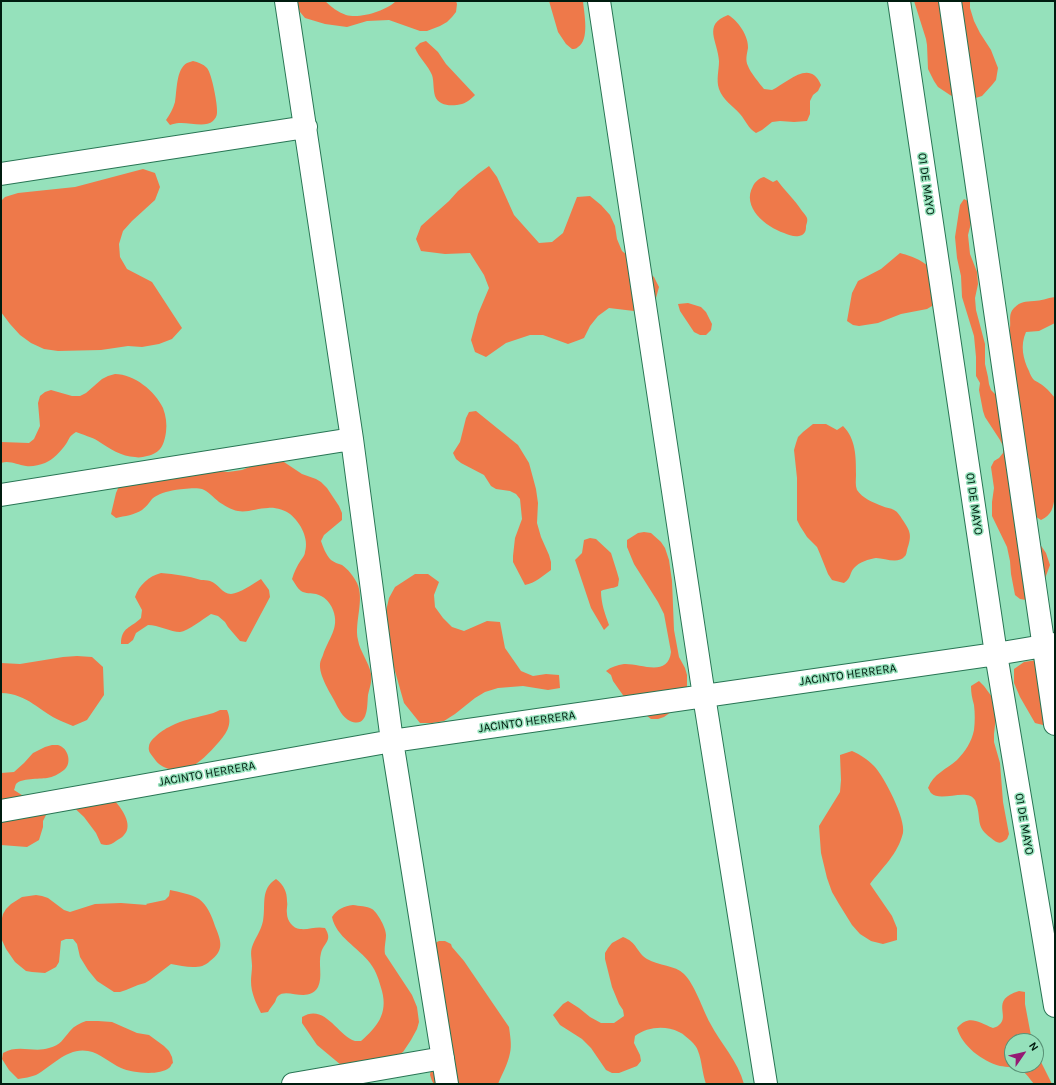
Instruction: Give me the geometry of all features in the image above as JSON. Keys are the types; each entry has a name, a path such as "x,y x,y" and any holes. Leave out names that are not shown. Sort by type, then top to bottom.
{"street":[{"path":"286,1 352,439 392,741 448,1084"},
{"path":"599,1 704,696 766,1084"},
{"name":"01 DE MAYO","path":"899,1 996,654 1055,1006"},
{"path":"950,1 1049,645 1055,724"},
{"path":"1,174 306,127"},
{"path":"1,495 352,439"},
{"name":"JACINTO HERRERA","path":"1,811 392,741 996,654 1049,645"},
{"path":"293,1084 443,1058"}],"shaded area":[{"path":"296,1 325,1 340,12 352,16 365,15 379,11 392,5 396,1 456,1 457,4 456,12 447,22 427,31 420,31 389,20 367,21 347,27 325,24 305,18 300,12"},
{"path":"549,1 583,1 585,33 582,44 576,48 572,49 566,44 558,32"},
{"path":"914,1 970,1 970,8 974,21 991,50 998,68 996,80 982,96 969,100 956,98 938,87 928,69 926,39"},
{"path":"728,15 732,17 745,34 748,44 746,57 747,64 753,75 764,89 772,90 791,78 805,73 811,73 816,77 821,85 810,101 810,114 807,121 772,122 756,133 751,129 740,114 728,103 718,86 719,61 713,29 715,24 720,19"},
{"path":"426,41 438,52 446,64 475,95 469,100 462,104 447,105 437,100 434,93 432,75 415,48 420,43"},
{"path":"193,61 204,65 209,71 216,97 217,115 213,121 206,124 176,123 170,125 166,120 175,102 179,75 183,66"},
{"path":"489,166 497,177 514,215 539,243 552,242 563,233 577,197 590,196 610,215 615,226 617,239 622,251 654,277 659,287 656,298 647,307 634,311 609,308 598,316 590,326 584,338 568,344 543,335 530,335 506,343 486,357 475,352 471,340 478,314 489,288 484,275 470,253 445,254 421,251 416,239 421,226 458,191"},
{"path":"143,169 155,173 160,187 155,200 123,231 119,244 120,257 127,269 152,282 182,328 172,339 159,344 142,347 128,346 101,350 58,351 44,349 31,343 20,335 1,312 1,201 5,197 18,193 75,187"},
{"path":"764,177 773,182 777,180 806,215 807,222 805,232 802,235 793,236 777,230 763,221 753,209 750,201 750,194 755,183"},
{"path":"964,199 970,202 971,223 968,235 970,254 977,272 978,284 975,298 976,310 985,344 985,364 989,384 991,390 996,395 1002,396 1009,345 1010,315 1012,310 1023,302 1039,301 1055,297 1055,323 1039,331 1026,332 1023,342 1024,357 1031,376 1034,380 1046,388 1055,398 1054,504 1048,516 1041,520 1033,515 1026,524 1046,553 1050,565 1043,584 1026,600 1020,599 1015,595 1007,547 992,516 994,488 991,467 994,461 1003,453 1003,446 985,417 983,411 979,390 980,383 976,376 974,336 962,297 961,276 957,258 955,237 960,205"},
{"path":"900,253 925,263 930,269 936,300 932,306 927,309 901,314 878,323 859,326 853,325 847,321 852,293 858,281 881,269"},
{"path":"688,303 701,307 706,312 712,324 711,330 706,335 700,335 694,332 680,311 678,304"},
{"path":"115,374 136,380 155,396 163,408 166,420 166,432 164,441 159,451 144,457 130,457 120,454 90,437 76,432 70,436 62,450 57,455 45,463 36,466 28,466 10,462 1,463 1,442 29,443 34,439 40,426 38,403 40,396 45,392 51,390 72,396 80,396 86,393 102,379"},
{"path":"476,411 518,445 529,463 538,503 537,523 549,555 551,570 529,584 525,585 513,562 515,538 522,519 520,499 516,494 510,491 496,489 491,486 484,475 461,463 456,459 453,453 460,442 469,412"},
{"path":"813,424 826,424 837,430 843,426 853,442 856,462 857,490 868,500 893,509 897,512 910,534 910,541 906,554 902,559 895,561 876,558 864,561 854,568 844,583 832,580 817,547 807,537 797,520 797,478 794,450 798,437"},
{"path":"169,457 177,458 205,469 228,472 242,470 262,462 284,462 302,474 321,482 327,488 339,506 342,513 342,520 324,535 321,541 329,558 342,565 349,571 356,581 359,590 360,604 357,633 371,677 366,714 361,722 356,723 347,720 337,706 323,678 320,663 334,628 335,616 332,607 322,596 301,591 292,579 305,554 306,542 301,527 290,514 273,508 245,511 235,510 219,502 200,488 188,488 160,494 154,497 139,512 116,518 111,514 119,486 155,460"},
{"path":"638,533 651,533 661,542 665,548 669,560 672,581 674,630 679,657 687,675 687,688 674,710 658,719 651,719 630,703 613,681 611,675 606,671 614,666 624,664 659,667 665,665 669,660 671,652 664,614 634,564 627,547 627,540"},
{"path":"590,538 596,539 611,553 619,579 618,586 601,591 602,604 609,625 604,630 591,608 575,560 582,553 584,540"},
{"path":"161,573 207,580 213,582 228,594 242,590 261,579 269,590 270,597 246,642 240,641 225,622 218,616 211,614 180,632 148,625 136,633 133,640 128,644 121,644 121,638 127,628 141,618 142,610 135,597 139,589 152,576"},
{"path":"415,574 428,574 439,582 434,595 435,607 452,627 464,631 487,621 500,622 505,648 521,671 533,676 546,674 559,675 560,688 548,690 523,686 498,688 485,692 475,698 444,721 420,723 404,703 393,664 386,611 389,598 395,587"},
{"path":"77,656 92,657 103,667 104,695 87,720 73,726 53,717 19,696 1,693 1,663 20,664"},
{"path":"1037,660 1047,726 1035,723 1014,683 1014,669 1024,662"},
{"path":"979,681 992,697 996,716 994,742 1000,763 1003,802 1009,834 1007,839 999,843 986,834 981,827 976,802 971,796 935,796 928,788 930,783 937,775 960,757 970,742 975,721 971,686"},
{"path":"220,710 227,710 229,715 228,728 218,743 196,764 184,769 169,769 158,763 150,753 150,743 165,729 179,722"},
{"path":"52,745 62,747 67,753 69,760 64,770 51,777 18,782 14,790 25,797 113,799 123,811 127,821 127,831 122,837 111,844 101,844 96,833 84,817 68,802 56,805 46,815 43,821 43,827 39,840 27,847 1,845 1,773 14,772 33,753"},
{"path":"852,751 866,759 878,771 898,808 903,827 901,841 894,854 870,884 892,916 897,928 897,940 883,944 871,941 860,934 852,925 832,892 821,853 819,826 840,792 840,755"},
{"path":"276,879 283,886 286,892 287,916 291,924 297,929 319,927 325,928 328,939 322,949 319,983 314,992 303,995 287,993 282,994 277,997 268,1012 261,1013 252,990 251,952 263,921 266,892 271,883"},
{"path":"170,890 185,893 199,899 204,904 211,915 219,936 220,949 215,957 204,965 190,967 171,964 145,983 120,992 114,992 97,981 80,957 77,944 73,939 61,941 59,962 56,967 45,973 26,971 15,962 6,949 1,938 1,922 3,914 11,904 22,897 36,895 42,896 48,898 64,910 70,912 95,904 121,903 147,905 146,904 165,900 169,896"},
{"path":"353,905 372,909 381,921 386,935 385,954 412,995 417,1007 419,1022 417,1029 403,1052 386,1064 347,1070 317,1045 302,1023 302,1017 310,1014 317,1014 324,1017 348,1038 355,1041 361,1041 372,1031 380,1019 384,1007 382,991 376,973 365,957 348,942 338,930 332,917 341,908"},
{"path":"623,937 628,939 647,959 672,967 680,971 688,978 714,1031 734,1060 744,1084 706,1084 696,1047 684,1035 668,1028 651,1029 635,1036 634,1043 640,1055 641,1061 637,1066 619,1073 612,1073 606,1070 591,1048 582,1039 560,1025 553,1015 563,1004 568,1001 601,1023 614,1023 624,1016 623,1010 612,987 605,959 605,953 612,943"},
{"path":"439,941 445,941 451,944 509,1027 511,1050 498,1084 434,1084 432,1081 430,1075 434,1048 433,944"},
{"path":"1019,991 1025,992 1025,1004 1030,1033 1004,1033 1004,1067 993,1064 980,1057 963,1041 957,1028 961,1024 970,1020 974,1020 993,1028 998,1026 1003,1017 1003,1003 1010,995"},
{"path":"86,1021 112,1022 137,1033 149,1035 169,1051 173,1063 165,1071 145,1073 126,1070 92,1052 81,1051 67,1054 36,1075 18,1079 9,1070 2,1059 3,1053 9,1050 38,1050 53,1047 73,1028"},
{"path":"1044,1068 1052,1084 1034,1084 1025,1073 1044,1073"}]}
